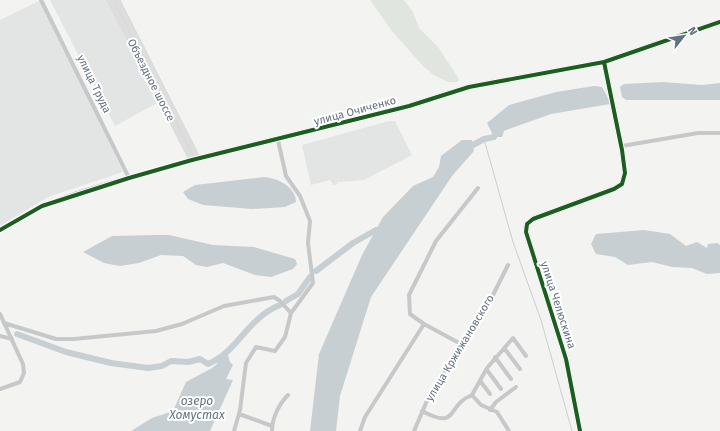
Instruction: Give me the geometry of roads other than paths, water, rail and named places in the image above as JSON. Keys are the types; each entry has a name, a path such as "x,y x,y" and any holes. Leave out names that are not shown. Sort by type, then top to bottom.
{"street":[{"name":"улица Труда","path":"41,0 129,178"},
{"name":"Объездное шоссе","path":"110,0 192,160"},
{"name":"Объездное шоссе","path":"117,0 198,159"},
{"name":"улица Очиченко","path":"0,230 42,206 129,178 192,160 278,140 409,106 469,87 604,62 720,22"},
{"path":"604,62 622,146 698,133 720,133"},
{"path":"234,431 239,414 246,363 256,347 275,351 285,337 292,313 313,283 308,243 310,221 300,196 286,176 278,140"},
{"name":"улица Челюскина","path":"580,431 566,359 526,232 527,224 533,219 614,189 622,184 625,173 622,146"},
{"path":"461,344 424,324 410,314 409,295 436,241 478,188"},
{"name":"улица Кржижановского","path":"414,431 429,396 490,301 508,265"},
{"path":"4,323 56,339 74,340 156,332 182,324 224,306 274,297 292,313"},
{"path":"0,314 23,364 24,374 20,382 0,389"},
{"path":"360,431 365,417 424,324"},
{"path":"0,336 12,339"},
{"path":"422,411 437,420 447,419 455,412 460,401 472,395 496,357 514,338 526,356"},
{"path":"504,348 520,370"},
{"path":"496,357 511,379"},
{"path":"487,370 501,389"},
{"path":"481,382 490,394"},
{"path":"490,410 496,402 516,387"},
{"path":"272,431 272,426 281,402 288,395"},
{"path":"472,395 481,405 497,412 509,431"},
{"path":"239,414 272,426"}],"water":[{"path":"663,82 702,85 720,83 720,100 626,100 622,97 620,87 624,84"},
{"path":"594,86 602,87 610,104 551,114 504,131 502,137 494,137 487,123 509,105 556,92"},
{"path":"462,140 472,140 474,151 452,176 371,297 340,396 336,431 310,431 319,354 362,255 383,217 413,186 433,177 439,167 441,156"},
{"path":"264,177 275,179 285,184 293,192 296,202 285,207 252,209 203,205 188,199 183,192 195,185"},
{"path":"644,230 670,234 686,246 697,242 707,248 708,244 717,243 720,245 720,273 707,274 692,268 672,267 652,262 628,265 615,257 596,254 591,244 596,234"},
{"path":"169,235 213,245 254,247 295,259 297,264 293,269 271,277 255,275 223,263 207,267 196,265 183,256 161,255 139,263 120,266 104,263 83,252 112,236"},
{"name":"озеро Хомустах","path":"227,352 230,362 233,365 226,379 233,380 210,431 131,431 152,418 173,411 186,382 212,368 217,364 221,354"}],"waterway":[{"path":"473,145 484,139 494,137 497,130"},
{"path":"484,139 513,242 541,320 572,431"},
{"path":"316,271 353,243 376,230"},
{"path":"286,301 298,294 310,277"},
{"path":"17,334 66,352 111,363 148,368 162,366 171,361 188,362 200,359 208,364 228,351 259,318 280,305"}]}
